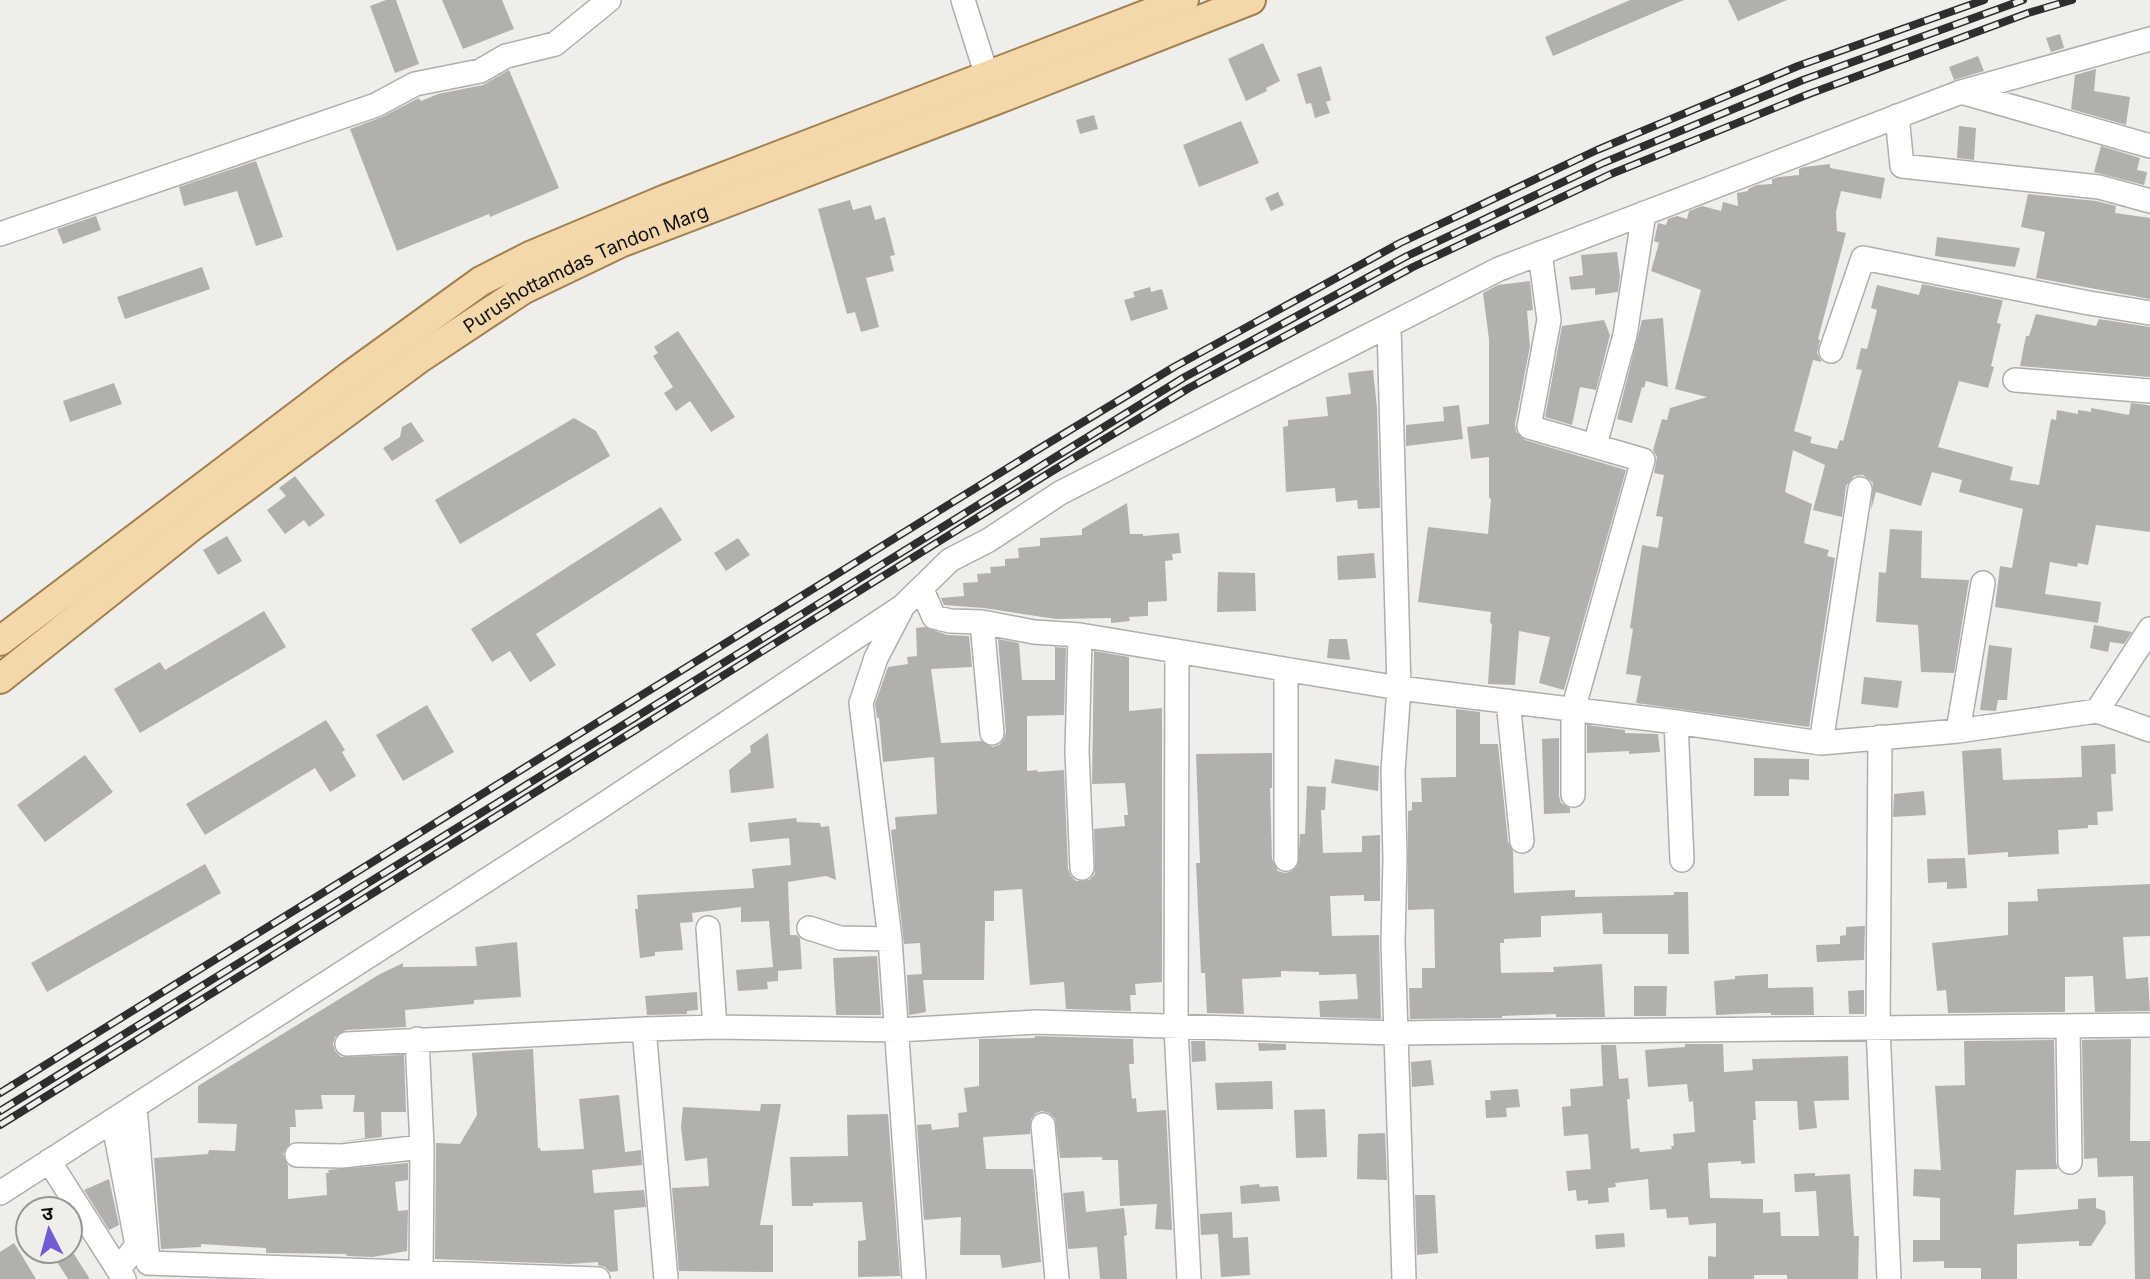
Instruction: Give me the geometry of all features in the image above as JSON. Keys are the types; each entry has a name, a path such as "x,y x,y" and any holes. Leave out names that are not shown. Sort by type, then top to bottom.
{"main road":[{"path":"0,641 372,359 481,281 530,256 630,213 1184,0"},
{"name":"Purushottamdas Tandon Marg","path":"2,668 420,358 524,289 620,243 1251,0"}],"street":[{"path":"0,234 376,105 415,84 480,71 506,56 555,44 609,0"},
{"path":"964,0 987,76"},
{"path":"0,1193 597,810 903,606 950,560 989,540 1060,493 1499,269 1961,92 2150,39"},
{"path":"1961,92 2150,146"},
{"path":"1897,116 1902,166 2099,187 2150,201"},
{"path":"1595,445 1625,335 1644,212"},
{"path":"1540,253 1549,320 1529,427 1643,460 1573,710 1573,795"},
{"path":"1831,351 1863,258 2150,313"},
{"path":"1389,326 1399,688 1394,771 1394,1034 1404,1279"},
{"path":"2015,380 2150,391"},
{"path":"1821,743 1860,489"},
{"path":"1958,730 1983,583"},
{"path":"922,590 934,617 950,621 982,622 1034,632 1080,635 1399,688 1821,743 1958,730 2097,710 2150,730"},
{"path":"903,606 876,658 861,703 890,939 914,1279"},
{"path":"982,622 992,733"},
{"path":"2097,710 2150,629"},
{"path":"1080,635 1077,752 1082,868"},
{"path":"1177,651 1176,1028 1189,1279"},
{"path":"1286,671 1286,859"},
{"path":"1508,701 1522,841"},
{"path":"1676,722 1682,860"},
{"path":"1880,737 1878,1028 1889,1279"},
{"path":"708,928 715,1027"},
{"path":"809,928 840,939 890,939"},
{"path":"347,1044 644,1029 715,1027 898,1030 1036,1023 1394,1034 2150,1025"},
{"path":"2068,1028 2070,1162"},
{"path":"644,1029 666,1279"},
{"path":"417,1039 422,1147 421,1276"},
{"path":"135,1106 148,1263 158,1271 598,1279"},
{"path":"49,1161 121,1274 138,1245 113,1120"},
{"path":"1043,1125 1057,1279"},
{"path":"297,1155 342,1156 422,1147"}],"building":[{"path":"386,0 396,0 419,64 395,73 370,6"},
{"path":"442,0 502,0 514,29 463,49"},
{"path":"1630,0 1684,0 1553,56 1545,37"},
{"path":"1728,0 1787,0 1738,21"},
{"path":"2060,34 2064,48 2051,52 2046,38"},
{"path":"1263,43 1280,81 1246,101 1228,59"},
{"path":"1978,56 1984,71 1954,80 1949,67"},
{"path":"1321,66 1331,100 1326,102 1330,113 1315,118 1311,103 1306,104 1297,74"},
{"path":"2096,69 2094,91 2130,97 2126,125 2071,109 2075,75"},
{"path":"509,70 559,188 397,251 350,129 382,117 419,98 421,101 438,94 483,85"},
{"path":"1094,115 1098,129 1080,134 1076,120"},
{"path":"1241,121 1259,163 1199,187 1183,145"},
{"path":"1959,126 1976,128 1974,160 1957,158"},
{"path":"2101,146 2140,158 2137,170 2147,172 2144,185 2094,172"},
{"path":"256,161 283,237 256,246 237,191 184,206 179,187"},
{"path":"1830,164 1830,168 1885,178 1881,199 1841,191 1836,212 1837,231 1846,233 1818,339 1817,353 1822,362 1813,360 1794,431 1812,437 1810,443 1837,449 1840,440 1843,441 1862,370 1856,369 1861,348 1867,349 1877,310 1871,308 1877,285 1919,295 1922,284 2003,300 1997,323 2001,324 1991,366 1994,367 1988,388 1959,381 1938,447 2013,467 2010,480 2039,485 2051,419 2056,420 2057,410 2078,414 2078,410 2091,412 2091,408 2129,415 2131,403 2150,406 2150,532 2096,525 2088,565 2078,563 2077,567 2050,562 2045,594 2101,602 2098,623 1995,607 2000,566 2012,568 2023,509 1959,492 1962,480 1932,472 1921,506 1876,492 1871,510 1873,483 1863,475 1854,476 1846,486 1842,517 1813,510 1825,465 1793,450 1785,492 1812,504 1804,543 1829,550 1827,556 1835,558 1809,727 1636,703 1641,676 1626,674 1642,545 1658,548 1663,517 1656,516 1664,475 1654,473 1657,457 1653,450 1662,419 1667,420 1670,408 1707,397 1675,389 1701,290 1651,271 1659,243 1654,241 1658,223 1666,225 1668,219 1677,216 1687,219 1689,211 1702,206 1721,211 1723,202 1738,206 1737,193 1748,191 1757,185 1772,184 1772,179 1799,175 1799,169 1804,167"},
{"path":"1278,192 1284,205 1271,211 1265,198"},
{"path":"2028,194 2096,201 2116,206 2115,213 2150,218 2150,299 2036,278 2045,232 2021,227"},
{"path":"850,200 853,210 871,205 875,220 885,217 895,255 890,256 894,271 866,278 879,327 861,332 855,312 847,314 818,209"},
{"path":"96,216 101,230 63,244 57,229"},
{"path":"1937,237 2020,248 2015,267 1935,256"},
{"path":"1617,252 1620,276 1618,292 1595,295 1595,288 1571,290 1569,277 1583,275 1581,255"},
{"path":"202,267 210,289 125,319 117,297"},
{"path":"1530,281 1533,310 1527,311 1530,346 1515,424 1516,432 1525,440 1626,470 1564,690 1539,683 1550,637 1519,631 1515,685 1488,684 1491,612 1418,602 1428,527 1488,534 1491,499 1489,457 1471,459 1467,427 1489,424 1489,339 1483,293 1498,285"},
{"path":"1150,287 1151,292 1162,289 1168,309 1131,321 1124,300 1135,297 1133,292"},
{"path":"2036,314 2096,326 2099,319 2150,327 2150,377 2020,366 2026,336 2029,336"},
{"path":"1663,318 1668,387 1646,381 1632,423 1617,419 1642,320"},
{"path":"1604,320 1610,335 1596,390 1580,387 1572,425 1545,417 1562,326"},
{"path":"678,331 735,417 711,432 690,401 676,411 664,393 673,387 653,356 658,353 654,347"},
{"path":"1373,370 1380,508 1358,509 1357,500 1336,502 1335,488 1286,492 1283,427 1288,426 1288,420 1328,416 1326,397 1351,394 1348,373"},
{"path":"114,383 122,404 70,422 63,401"},
{"path":"1459,405 1463,439 1406,446 1406,425 1444,421 1443,407"},
{"path":"574,418 596,431 610,456 460,544 435,500"},
{"path":"411,422 424,441 392,461 383,448 400,437 402,427"},
{"path":"295,476 325,515 309,527 304,520 285,534 267,510 286,496 279,488"},
{"path":"1127,503 1130,534 1143,536 1179,533 1181,553 1172,554 1173,560 1165,561 1167,601 1148,602 1148,616 1129,617 1130,621 1111,623 1111,618 1056,619 944,605 941,598 964,596 963,583 978,582 977,574 991,573 990,567 1005,566 1005,559 1019,558 1018,548 1040,546 1040,538 1082,535 1082,529"},
{"path":"661,507 682,540 536,634 556,665 530,682 510,651 492,662 471,629"},
{"path":"1890,529 1922,531 1921,578 1969,580 1954,673 1921,672 1918,625 1876,622 1879,572 1886,573"},
{"path":"227,536 242,561 218,575 203,550"},
{"path":"738,538 750,555 726,571 714,553"},
{"path":"1374,553 1376,578 1338,580 1337,556"},
{"path":"1218,572 1255,573 1256,611 1217,612"},
{"path":"264,611 286,647 140,733 114,689 160,662 165,670"},
{"path":"2094,625 2132,632 2124,644 2110,642 2108,652 2090,648"},
{"path":"925,627 947,635 969,636 972,667 931,669 941,743 981,741 993,747 1004,739 1006,732 998,639 1019,643 1022,680 1055,680 1055,647 1066,648 1064,715 1027,716 1027,771 1064,770 1068,869 1076,881 1089,880 1095,874 1094,829 1125,826 1124,815 1128,815 1125,783 1092,784 1094,651 1129,657 1129,711 1162,708 1162,982 1135,984 1136,995 1130,995 1131,1011 1066,1009 1064,982 1030,985 1022,889 994,891 994,921 985,921 984,980 923,980 926,1012 909,1015 907,975 922,974 920,943 904,944 891,830 896,829 895,817 937,814 934,757 883,762 875,704 888,667 908,664 907,657 917,656 916,628"},
{"path":"1329,639 1347,639 1350,660 1327,658"},
{"path":"1989,645 2012,648 2007,700 1998,700 1996,711 1980,710"},
{"path":"1864,677 1902,681 1898,708 1861,704"},
{"path":"427,705 454,752 403,781 376,735"},
{"path":"1456,709 1480,712 1480,744 1498,744 1508,842 1513,851 1514,893 1575,890 1575,897 1674,895 1674,892 1688,892 1689,954 1668,954 1668,934 1603,934 1602,913 1541,916 1541,937 1504,939 1504,943 1500,943 1501,973 1554,972 1553,967 1602,964 1605,1017 1556,1017 1556,1014 1502,1018 1410,1019 1409,988 1422,988 1422,968 1435,968 1434,909 1408,910 1408,811 1412,810 1412,802 1422,802 1421,778 1456,777"},
{"path":"326,720 345,750 342,752 356,776 330,792 315,768 205,835 186,804"},
{"path":"1587,725 1625,730 1625,733 1658,734 1660,752 1587,753"},
{"path":"768,733 774,788 731,793 729,770 751,752 750,746"},
{"path":"1559,738 1559,796 1561,803 1570,808 1570,813 1544,814 1542,739"},
{"path":"2115,744 2116,774 2111,774 2113,811 2097,812 2098,825 2058,830 2059,854 2008,857 2008,852 1968,855 1962,751 2001,748 2003,780 2082,777 2081,746"},
{"path":"1272,753 1272,859 1278,871 1292,871 1298,865 1300,834 1305,834 1307,786 1326,787 1325,810 1321,810 1323,853 1362,852 1362,836 1380,835 1380,901 1364,901 1364,895 1330,896 1332,936 1379,935 1381,1019 1320,1017 1319,1001 1358,999 1356,974 1319,975 1319,972 1281,971 1281,977 1242,979 1244,1014 1207,1013 1205,973 1201,973 1196,863 1200,863 1196,754"},
{"path":"85,755 113,792 45,842 17,805"},
{"path":"1754,758 1809,759 1809,780 1789,779 1789,796 1754,796"},
{"path":"1335,759 1379,766 1378,791 1331,783"},
{"path":"1924,791 1926,815 1893,817 1894,794"},
{"path":"796,818 797,822 829,826 836,880 826,876 788,882 790,935 800,938 802,969 778,971 778,981 767,982 768,989 738,991 736,970 773,967 769,921 741,922 741,907 692,913 693,922 680,923 683,950 655,952 655,956 640,958 635,909 638,909 637,895 754,888 752,869 791,865 789,838 750,842 748,823"},
{"path":"1965,858 1967,888 1947,889 1947,882 1928,883 1927,859"},
{"path":"205,864 221,893 47,992 31,963"},
{"path":"2150,884 2150,936 2123,937 2126,979 2148,977 2150,1011 2095,1012 2093,976 2065,977 2065,1012 1948,1013 1946,990 1937,991 1932,943 2008,935 2008,902 2038,901 2037,889"},
{"path":"1865,926 1864,960 1817,962 1816,945 1840,944 1840,936 1846,935 1846,927"},
{"path":"517,942 521,997 474,1000 474,1004 405,1010 406,1027 346,1030 335,1037 335,1051 341,1057 404,1055 406,1112 381,1112 382,1137 340,1142 365,1138 364,1112 353,1112 355,1095 321,1095 323,1109 295,1110 296,1127 290,1127 290,1143 283,1154 288,1166 288,1199 327,1195 328,1170 408,1163 408,1180 395,1182 398,1211 408,1210 407,1251 373,1257 266,1253 266,1248 201,1244 201,1247 161,1249 154,1158 208,1154 209,1150 235,1151 237,1124 198,1123 198,1086 380,974 403,963 403,967 477,966 475,947"},
{"path":"877,956 881,1015 836,1015 833,958"},
{"path":"1768,974 1768,988 1813,987 1814,1015 1716,1015 1714,981 1735,979 1735,976"},
{"path":"1634,986 1667,986 1666,1016 1634,1016"},
{"path":"1864,990 1864,1014 1849,1014 1848,991"},
{"path":"697,992 698,1010 687,1011 687,1014 647,1015 645,996"},
{"path":"1035,1036 1133,1039 1134,1064 1129,1064 1132,1099 1136,1098 1137,1112 1166,1110 1172,1230 1155,1229 1157,1204 1120,1206 1118,1160 1102,1160 1102,1157 1060,1158 1055,1118 1042,1111 1031,1119 1030,1134 983,1137 986,1169 1033,1169 1041,1262 1002,1268 1000,1255 960,1255 961,1217 924,1220 917,1125 931,1124 932,1130 959,1127 958,1113 967,1112 964,1088 979,1086 979,1039"},
{"path":"2131,1039 2130,1141 2150,1141 2150,1279 2135,1279 2133,1176 2098,1177 2097,1158 2084,1159 2082,1040"},
{"path":"2054,1040 2058,1169 2016,1170 2014,1215 2078,1209 2078,1199 2096,1198 2096,1208 2105,1211 2106,1223 2091,1246 2079,1246 2079,1241 2017,1244 2017,1279 1981,1279 1981,1268 1944,1268 1944,1261 1913,1262 1913,1240 1940,1240 1940,1198 1913,1196 1914,1169 1941,1170 1935,1086 1965,1085 1964,1041"},
{"path":"1191,1041 1205,1041 1206,1061 1192,1062"},
{"path":"1258,1043 1286,1044 1286,1050 1259,1051"},
{"path":"1685,1044 1723,1044 1724,1072 1753,1070 1752,1059 1848,1056 1849,1100 1814,1101 1817,1128 1799,1130 1797,1101 1755,1101 1755,1163 1708,1163 1710,1198 1763,1199 1763,1213 1780,1212 1781,1236 1819,1236 1816,1191 1795,1192 1794,1174 1850,1174 1854,1236 1859,1236 1858,1279 1787,1279 1787,1275 1754,1275 1754,1279 1708,1279 1708,1256 1716,1257 1716,1223 1689,1225 1688,1217 1667,1218 1666,1209 1650,1210 1648,1179 1615,1183 1616,1187 1608,1188 1609,1202 1588,1204 1588,1200 1577,1201 1576,1190 1568,1191 1566,1171 1591,1169 1588,1134 1564,1136 1562,1107 1571,1106 1570,1089 1603,1086 1601,1045 1616,1045 1619,1079 1628,1078 1631,1149 1639,1148 1640,1152 1672,1149 1673,1134 1695,1132 1693,1101 1689,1102 1687,1084 1648,1087 1645,1050 1685,1047"},
{"path":"533,1049 538,1148 541,1151 584,1149 579,1099 619,1095 625,1152 641,1150 642,1165 592,1170 594,1193 644,1190 646,1207 614,1210 618,1271 610,1272 598,1265 598,1262 570,1264 435,1259 436,1143 460,1144 477,1115 472,1053"},
{"path":"1431,1060 1434,1085 1412,1087 1411,1062"},
{"path":"1272,1081 1273,1109 1217,1110 1215,1083"},
{"path":"1518,1089 1520,1107 1506,1108 1507,1117 1486,1118 1485,1100 1491,1100 1490,1091"},
{"path":"761,1104 781,1104 760,1225 773,1225 773,1272 679,1271 672,1188 709,1186 707,1158 685,1161 681,1127 683,1107 760,1111"},
{"path":"1325,1109 1327,1157 1296,1158 1294,1110"},
{"path":"888,1114 900,1276 858,1277 858,1241 866,1240 862,1202 792,1206 790,1157 848,1156 847,1115"},
{"path":"1385,1133 1387,1180 1357,1179 1358,1134"},
{"path":"109,1179 119,1225 109,1230 84,1190"},
{"path":"1259,1184 1260,1187 1278,1186 1280,1201 1241,1204 1240,1186"},
{"path":"1084,1191 1086,1212 1124,1208 1127,1279 1100,1279 1097,1247 1068,1249 1063,1193"},
{"path":"1415,1195 1435,1195 1438,1253 1417,1255"},
{"path":"1232,1212 1233,1238 1248,1237 1250,1275 1221,1277 1218,1234 1201,1235 1200,1214"},
{"path":"1624,1233 1625,1247 1596,1249 1595,1235"},
{"path":"14,1243 14,1265 27,1265 36,1279 0,1279 0,1252"},
{"path":"59,1265 81,1265 90,1279 68,1279"}],"railway":[{"path":"0,1093 1174,367 1400,243 1597,150 1798,66 1984,0"},
{"path":"0,1111 1183,378 1407,256 1603,163 1803,80 2023,0"},
{"path":"0,1125 1189,388 1413,267 1611,174 1809,94 2028,13 2072,0"}]}
